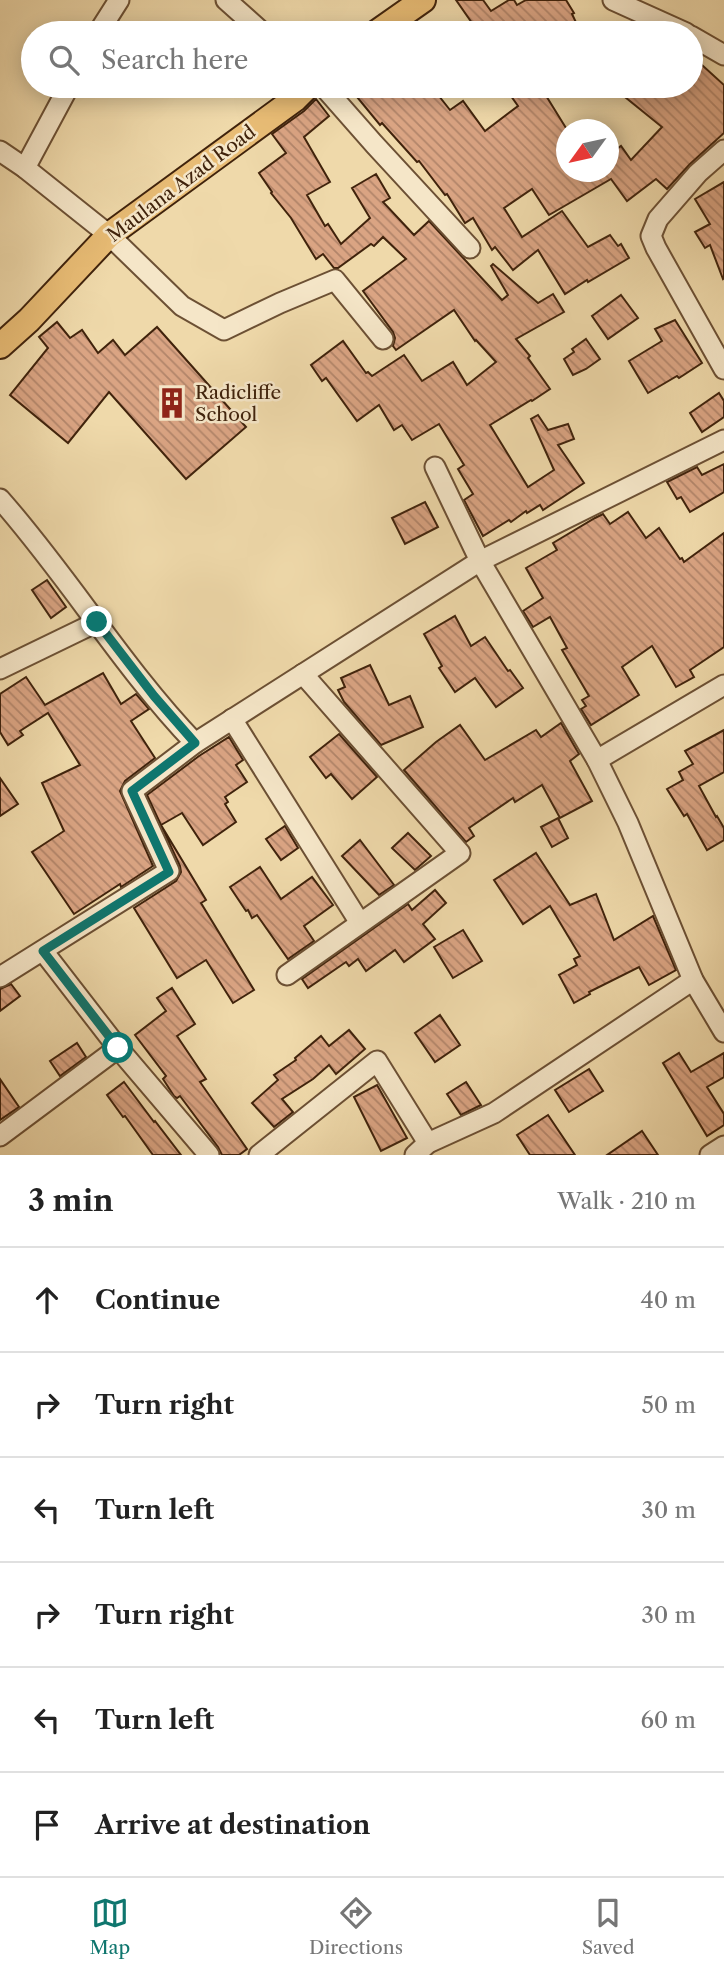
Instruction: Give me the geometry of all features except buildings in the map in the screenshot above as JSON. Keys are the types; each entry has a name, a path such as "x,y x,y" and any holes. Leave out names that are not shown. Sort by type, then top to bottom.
{"main road":[{"path":"393,21 423,0"},
{"name":"Maulana Azad Road","path":"0,346 29,320 109,235 296,98"}],"street":[{"path":"106,21 119,0"},
{"path":"226,0 250,21"},
{"path":"614,0 660,21"},
{"path":"703,43 724,55"},
{"path":"25,168 63,98"},
{"path":"334,98 470,248"},
{"path":"724,150 698,173 658,219 651,236 724,369"},
{"path":"0,151 109,235 182,306 223,330 335,280 383,339"},
{"path":"0,977 169,872 132,791 195,743 480,561 724,440"},
{"path":"435,467 480,561 597,760 628,823 693,980 724,1031"},
{"path":"0,499 34,537 154,696 195,743"},
{"path":"0,669 97,622"},
{"path":"287,975 460,853 303,674"},
{"path":"597,760 724,685"},
{"path":"232,719 360,923"},
{"path":"43,951 118,1048 209,1155"},
{"path":"259,1155 377,1061 422,1149 495,1113 693,980"},
{"path":"0,1136 118,1048"},
{"path":"710,1155 724,1146"}],"place":[{"name":"Radicliffe School","path":"172,403"}],"route":[{"path":"97,622 154,696 195,743 132,791 169,872 43,951 118,1048"}]}
